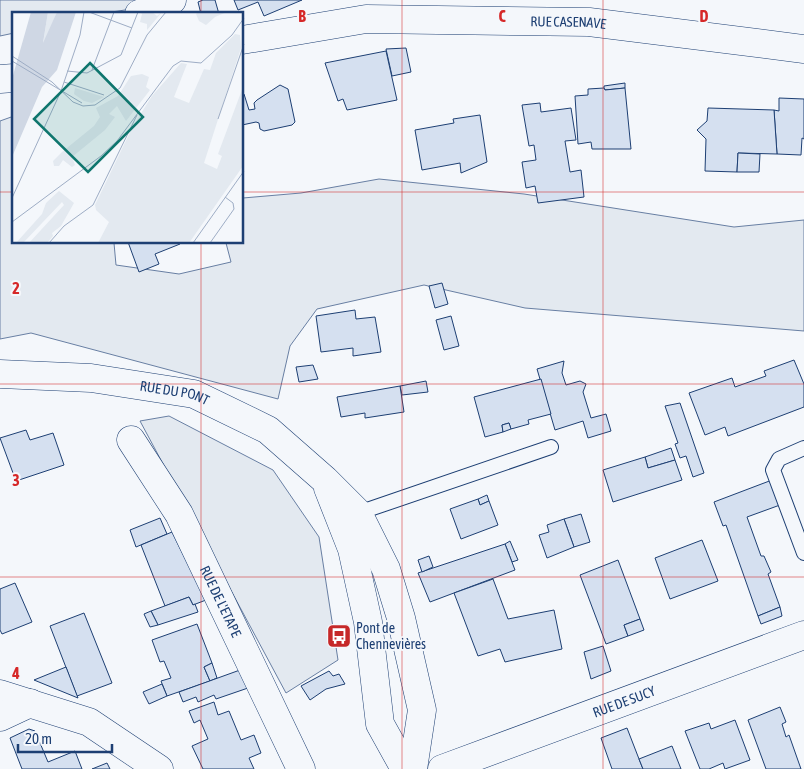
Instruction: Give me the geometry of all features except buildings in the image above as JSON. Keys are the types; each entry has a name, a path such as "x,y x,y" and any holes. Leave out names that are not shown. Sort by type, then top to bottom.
{"main road":[{"path":"144,12 172,0"},
{"name":"RUE CASENAVE","path":"244,40 366,19 589,22 804,49"},
{"name":"RUE DU PONT","path":"0,374 91,378 194,394 268,430 325,480 358,513 386,569 401,618 422,710 413,769"},
{"name":"RUE DE L'ETAPE","path":"131,440 179,514 301,769"},
{"name":"RUE DU PONT","path":"325,480 352,549 368,622 380,724 405,769"},
{"name":"RUE DE SUCY","path":"442,769 804,635"},
{"path":"0,694 89,722 158,769"},
{"path":"0,717 30,703"}],"lane":[{"path":"358,513 551,447"},
{"path":"804,448 779,459 773,470 804,553"}],"shaded area":[{"path":"0,0 164,0 145,6 108,12 12,12 12,33 0,36"},
{"path":"12,117 12,244 114,244 116,265 179,274 231,262 226,244 244,244 244,198 301,193 379,179 524,194 734,227 804,220 804,331 525,308 424,285 317,309 290,346 278,399 31,333 0,339 0,121"},
{"path":"169,416 273,470 319,537 338,660 286,693 140,421"}],"place":[{"name":"Pont de Chennevières","path":"339,636"}]}
